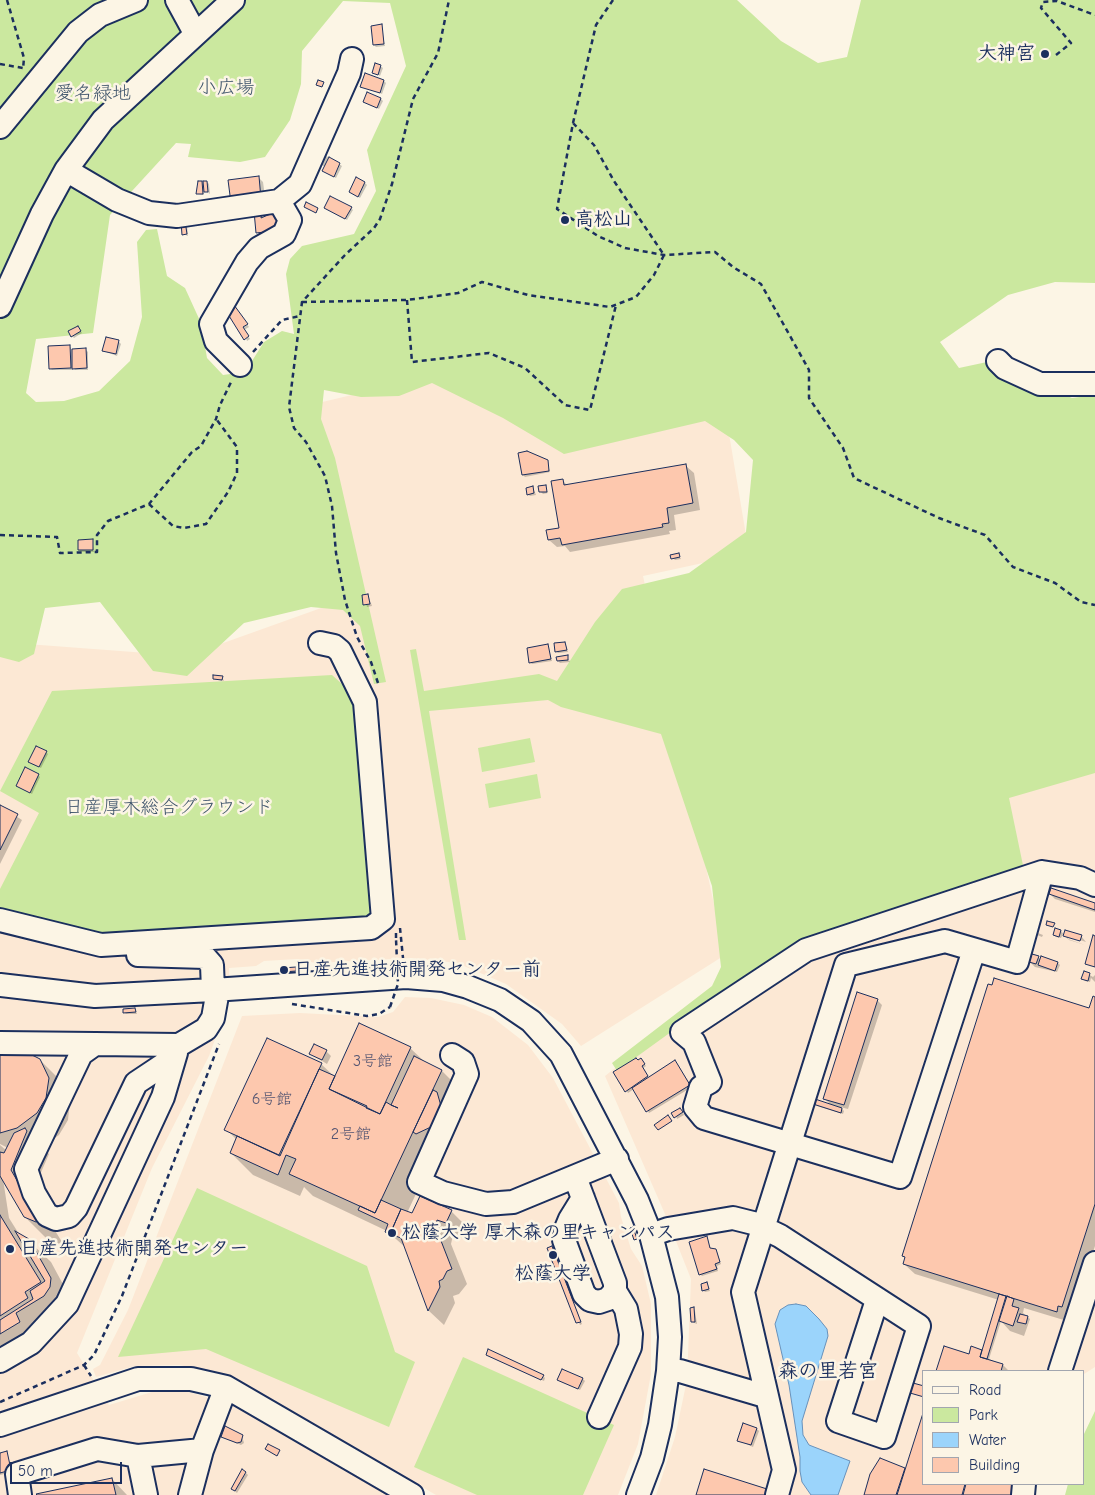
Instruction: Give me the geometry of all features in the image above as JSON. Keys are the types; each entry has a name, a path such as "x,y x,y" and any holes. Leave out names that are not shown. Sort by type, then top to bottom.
{"street":[{"path":"0,127 78,32 100,15 136,0"},
{"path":"177,0 195,33"},
{"path":"0,306 42,214 66,170 103,120 195,33 233,0"},
{"path":"66,170 117,200 149,212 177,216 279,201 300,184 349,73 352,59"},
{"path":"240,365 216,341 211,324 246,262 259,248 284,234 290,220 279,201"},
{"path":"998,361 1005,368 1040,384 1095,384"},
{"path":"0,920 100,945 371,928 383,919 366,702 340,651 334,646 320,643"},
{"path":"974,950 900,1177 704,1118 695,1107 701,1087 710,1082 694,1042 682,1032 806,950 1042,872 1080,878 1095,885"},
{"path":"777,1495 784,1470 765,1396 743,1292 762,1226 846,965 936,941 945,941 1017,962 1042,872"},
{"path":"95,1044 81,1054 75,1064 26,1169 34,1193 47,1215 56,1219 69,1216 76,1208 136,1083 169,1062 179,1045 206,1029 213,1018 215,990 212,964 205,957 132,954 121,950 117,944"},
{"path":"0,985 95,996 215,990 406,976 443,980 500,1000 531,1021 561,1054 637,1200 651,1235 667,1297 670,1337 668,1371 660,1426 652,1458 638,1495"},
{"path":"0,1043 179,1045"},
{"path":"0,1360 30,1343 66,1304 163,1097 179,1045"},
{"path":"452,1055 463,1062 467,1074 419,1182 444,1193 486,1204 513,1202 579,1188 616,1159"},
{"path":"579,1188 615,1283 615,1291 626,1309 631,1334 630,1347 600,1417"},
{"path":"579,1188 565,1231 566,1249 584,1294 590,1300 599,1302 608,1299 615,1291"},
{"path":"651,1235 685,1225 733,1218 762,1226 919,1326 884,1437 838,1421 877,1300"},
{"path":"1060,1370 1095,1263"},
{"path":"668,1371 680,1371 765,1396"},
{"path":"0,1425 138,1379 191,1379 226,1387 412,1495"},
{"path":"190,1495 202,1450 226,1387"},
{"path":"20,1495 17,1474 97,1448 138,1456 202,1450"},
{"path":"138,1456 146,1495"}],"path":[{"path":"7,0 24,58 20,102"},
{"path":"349,613 336,553 332,506 325,476 306,442 294,428 289,407 302,302 345,255 374,228 380,219 392,184 413,99 438,53 449,0"},
{"path":"613,0 596,25 573,123 557,209 598,236 625,248 664,254 715,252 733,267 762,284 808,370 809,398 843,448 854,478 939,518 985,535 1013,567 1055,583 1081,602 1095,605"},
{"path":"1056,55 1071,43 1042,8 1042,2 1057,1 1095,15"},
{"path":"0,64 23,68"},
{"path":"573,123 594,145 614,181 664,254"},
{"path":"302,302 407,300 458,293 482,282 528,295 610,307 636,298 654,274 664,254"},
{"path":"407,300 412,362 489,353 525,368 565,405 590,410 616,305"},
{"path":"0,535 57,537 60,553 96,552 97,535 108,521 149,504 192,452 201,446 216,419 226,391 240,365 282,320 300,316"},
{"path":"149,504 172,526 184,528 206,524 228,492 237,473 237,447 216,419"},
{"path":"401,928 404,966"},
{"path":"287,1002 294,1005 367,1016 379,1014 390,1007 397,992 396,939"},
{"path":"0,1402 84,1365 94,1355 122,1296 219,1042"}],"shaded area":[{"path":"511,357 724,404 749,553 643,576 725,955 581,1046 562,1024 506,984 457,963 411,958 316,963 297,959 264,961 256,966 229,968 230,998 209,1056 152,1168 77,1353 109,1405 152,1392 189,1392 242,1408 388,1495 0,1495 0,642 187,656 349,598 314,404"},
{"path":"1095,766 1095,1367 1085,1373 1085,1370 922,1370 922,1485 1036,1485 1032,1495 656,1495 675,1437 687,1380 691,1279 605,1076 777,939 998,795"},
{"name":"松蔭大学 厚木森の里キャンパス","path":"405,997 431,998 464,1005 492,1017 528,1045 553,1078 619,1203 621,1217 631,1249 642,1266 651,1304 651,1374 638,1444 618,1495 436,1495 253,1389 220,1373 179,1365 135,1366 96,1377 93,1369 100,1365 128,1310 242,1016 300,1013 378,1017 393,1012"}],"green space":[{"path":"0,0 737,0 781,41 818,63 847,57 861,0 1095,0 1095,283 1055,282 1008,295 940,342 959,368 987,362 1072,398 1095,395 1095,773 1009,798 1025,875 783,951 617,1071 612,1063 712,986 721,967 712,886 661,734 561,707 548,700 429,711 466,940 459,940 410,650 416,649 424,691 539,674 557,681 595,622 622,589 689,573 746,532 753,460 734,440 705,421 564,454 503,418 432,383 399,396 361,397 324,390 321,419 335,458 386,682 374,684 360,626 343,610 311,607 244,623 187,676 153,671 100,602 45,608 34,654 19,662 0,657","holes":["343,1 390,3 406,66 367,150 376,191 354,234 302,246 290,259 286,274 294,334 282,331 264,342 245,372 223,375 207,358 201,323 185,288 167,276 157,229 146,230 137,242 142,317 130,361 99,391 64,401 36,402 26,393 36,339 93,333 110,215 176,143 191,144 188,157 240,162 265,157 290,120 301,84 302,51"]},
{"name":"日産厚木総合グラウンド","path":"332,675 361,701 373,919 95,937 0,908 0,889 39,813 0,791 52,691"},
{"path":"530,738 535,762 482,772 478,748"},
{"path":"537,774 541,798 489,808 485,784"},
{"path":"197,1188 367,1266 395,1352 415,1362 389,1427 206,1349 118,1357"},
{"path":"463,1357 614,1425 583,1495 477,1495 414,1467"},
{"path":"1095,1411 1095,1495 1065,1495 1068,1485 1085,1485 1085,1432"}],"water":[{"path":"788,1305 806,1306 827,1329 828,1336 802,1421 803,1435 809,1445 850,1461 838,1495 811,1495 802,1482 789,1385 775,1324 780,1310"}],"building":[{"path":"382,24 384,44 373,45 371,26"},
{"path":"375,63 381,65 378,75 372,73"},
{"path":"365,73 384,80 380,93 360,87"},
{"path":"318,80 324,82 322,87 316,85"},
{"path":"367,92 381,98 377,108 363,102"},
{"path":"329,157 340,163 334,177 322,171"},
{"path":"259,176 261,199 231,203 228,180"},
{"path":"356,177 365,182 358,197 349,192"},
{"path":"198,181 202,181 203,194 196,194"},
{"path":"203,181 207,181 208,192 204,192"},
{"path":"330,196 352,207 345,219 324,208"},
{"path":"306,202 318,208 316,213 304,207"},
{"path":"262,210 261,218 275,212 280,223 266,235 265,232 256,233 254,211"},
{"path":"185,221 187,234 182,235 181,222"},
{"path":"234,305 248,324 243,327 249,336 244,340 226,311"},
{"path":"78,326 81,331 71,337 68,331"},
{"path":"106,337 119,340 116,354 102,351"},
{"path":"70,345 71,368 49,369 48,346"},
{"path":"86,348 87,368 72,369 72,349"},
{"path":"527,451 548,460 549,471 522,475 518,453"},
{"path":"686,464 693,503 667,508 669,523 662,524 663,527 562,545 560,538 548,540 546,530 559,528 551,481 563,479 564,485"},
{"path":"546,485 547,492 539,492 538,486"},
{"path":"533,486 534,493 527,495 526,488"},
{"path":"93,539 93,550 78,550 78,540"},
{"path":"679,553 680,557 671,559 670,555"},
{"path":"368,594 370,604 363,605 362,595"},
{"path":"565,642 567,650 555,652 554,643"},
{"path":"548,644 551,659 529,663 527,648"},
{"path":"568,655 568,660 557,661 556,657"},
{"path":"213,675 223,676 222,680 213,679"},
{"path":"36,746 47,751 39,767 28,762"},
{"path":"25,767 39,774 30,793 16,786"},
{"path":"0,805 18,814 0,850"},
{"path":"1051,888 1095,903 1095,910 1049,894"},
{"path":"1047,921 1055,923 1053,927 1046,925"},
{"path":"1055,928 1061,930 1059,937 1053,935"},
{"path":"1065,930 1082,935 1080,941 1063,936"},
{"path":"1093,935 1095,936 1095,967 1085,964"},
{"path":"1032,954 1039,956 1036,964 1029,962"},
{"path":"1041,956 1058,962 1055,971 1038,965"},
{"path":"296,967 296,971 283,972 282,968"},
{"path":"1084,971 1090,973 1088,981 1081,979"},
{"path":"994,978 1089,1008 1093,996 1095,997 1095,1204 1062,1307 1058,1306 1057,1312 903,1264 905,1257 902,1256 988,984 992,985"},
{"path":"857,992 878,999 844,1105 823,1099"},
{"path":"135,1008 136,1012 123,1013 123,1009"},
{"path":"359,1023 411,1047 380,1114 329,1089"},
{"path":"267,1038 322,1063 279,1155 224,1130"},
{"path":"314,1044 327,1050 322,1060 309,1054"},
{"path":"0,1051 26,1052 40,1059 49,1078 46,1098 37,1113 17,1128 0,1133"},
{"path":"414,1056 442,1070 375,1213 289,1174 296,1159 286,1155 278,1175 230,1153 237,1136 280,1156 319,1069 335,1076 329,1089 367,1106 366,1108 380,1114 386,1102 391,1105"},
{"path":"636,1058 638,1060 641,1058 645,1064 642,1066 648,1076 625,1092 613,1072"},
{"path":"675,1060 690,1085 646,1112 632,1088"},
{"path":"433,1090 437,1092 441,1106 433,1126 416,1134 413,1132"},
{"path":"815,1099 842,1108 841,1113 813,1104"},
{"path":"680,1108 683,1112 674,1118 671,1113"},
{"path":"668,1115 672,1121 658,1130 654,1125"},
{"name":"日産先進技術開発センター","path":"25,1128 27,1131 11,1170 40,1220 36,1222 24,1217 0,1176 0,1152 4,1153 14,1133"},
{"path":"420,1196 452,1210 446,1223 437,1220 436,1228 452,1269 447,1271 443,1279 439,1281 440,1287 428,1311 401,1238 390,1234 401,1209 412,1213"},
{"path":"381,1200 401,1209 390,1234 385,1232 388,1224 358,1210 360,1206 375,1213"},
{"name":"日産先進技術開発センター","path":"0,1215 41,1282 25,1292 28,1298 0,1316"},
{"path":"633,1227 637,1239 634,1240 630,1228"},
{"name":"日産先進技術開発センター","path":"15,1231 29,1239 51,1278 50,1287 44,1296 16,1313 20,1322 0,1334 0,1320 33,1299 30,1291 45,1281"},
{"path":"707,1236 710,1248 716,1249 720,1262 715,1264 717,1269 699,1275 689,1242"},
{"path":"552,1246 581,1322 576,1323 547,1248"},
{"path":"707,1282 709,1289 702,1291 701,1284"},
{"path":"999,1294 1006,1296 987,1359 980,1357"},
{"path":"1007,1296 1014,1299 1012,1306 1019,1308 1013,1326 999,1321"},
{"path":"694,1307 695,1322 691,1322 690,1308"},
{"path":"1020,1314 1028,1316 1026,1324 1017,1322"},
{"path":"944,1346 969,1354 971,1346 982,1350 980,1357 1003,1364 1001,1370 936,1370"},
{"path":"488,1349 544,1375 541,1380 486,1355"},
{"path":"562,1369 583,1378 578,1389 557,1380"},
{"path":"913,1383 922,1385 922,1396 910,1393"},
{"path":"922,1416 922,1485 965,1485 962,1495 897,1495"},
{"path":"743,1423 757,1428 751,1445 737,1441"},
{"path":"225,1426 243,1435 241,1442 237,1443 221,1437"},
{"path":"268,1444 280,1450 277,1456 265,1449"},
{"path":"7,1451 11,1470 0,1473 0,1453"},
{"path":"880,1458 905,1468 896,1495 864,1495 870,1474"},
{"path":"242,1469 246,1472 235,1491 231,1489"},
{"path":"704,1469 767,1489 765,1495 696,1495"},
{"path":"112,1478 116,1495 36,1494"},
{"path":"966,1485 1019,1485 1015,1495 963,1495"}],"place":[{"name":"大神宮","path":"1045,54"},
{"name":"高松山","path":"565,220"},
{"name":"日産先進技術開発センター前","path":"284,970"},
{"name":"松蔭大学 厚木森の里キャンパス","path":"392,1233"},
{"name":"日産先進技術開発センター","path":"10,1249"},
{"name":"松蔭大学","path":"553,1255"}],"district":[{"name":"森の里若宮","path":"828,1371"}],"park label":[{"name":"小広場","path":"226,88"},
{"name":"愛名緑地","path":"93,94"}]}
